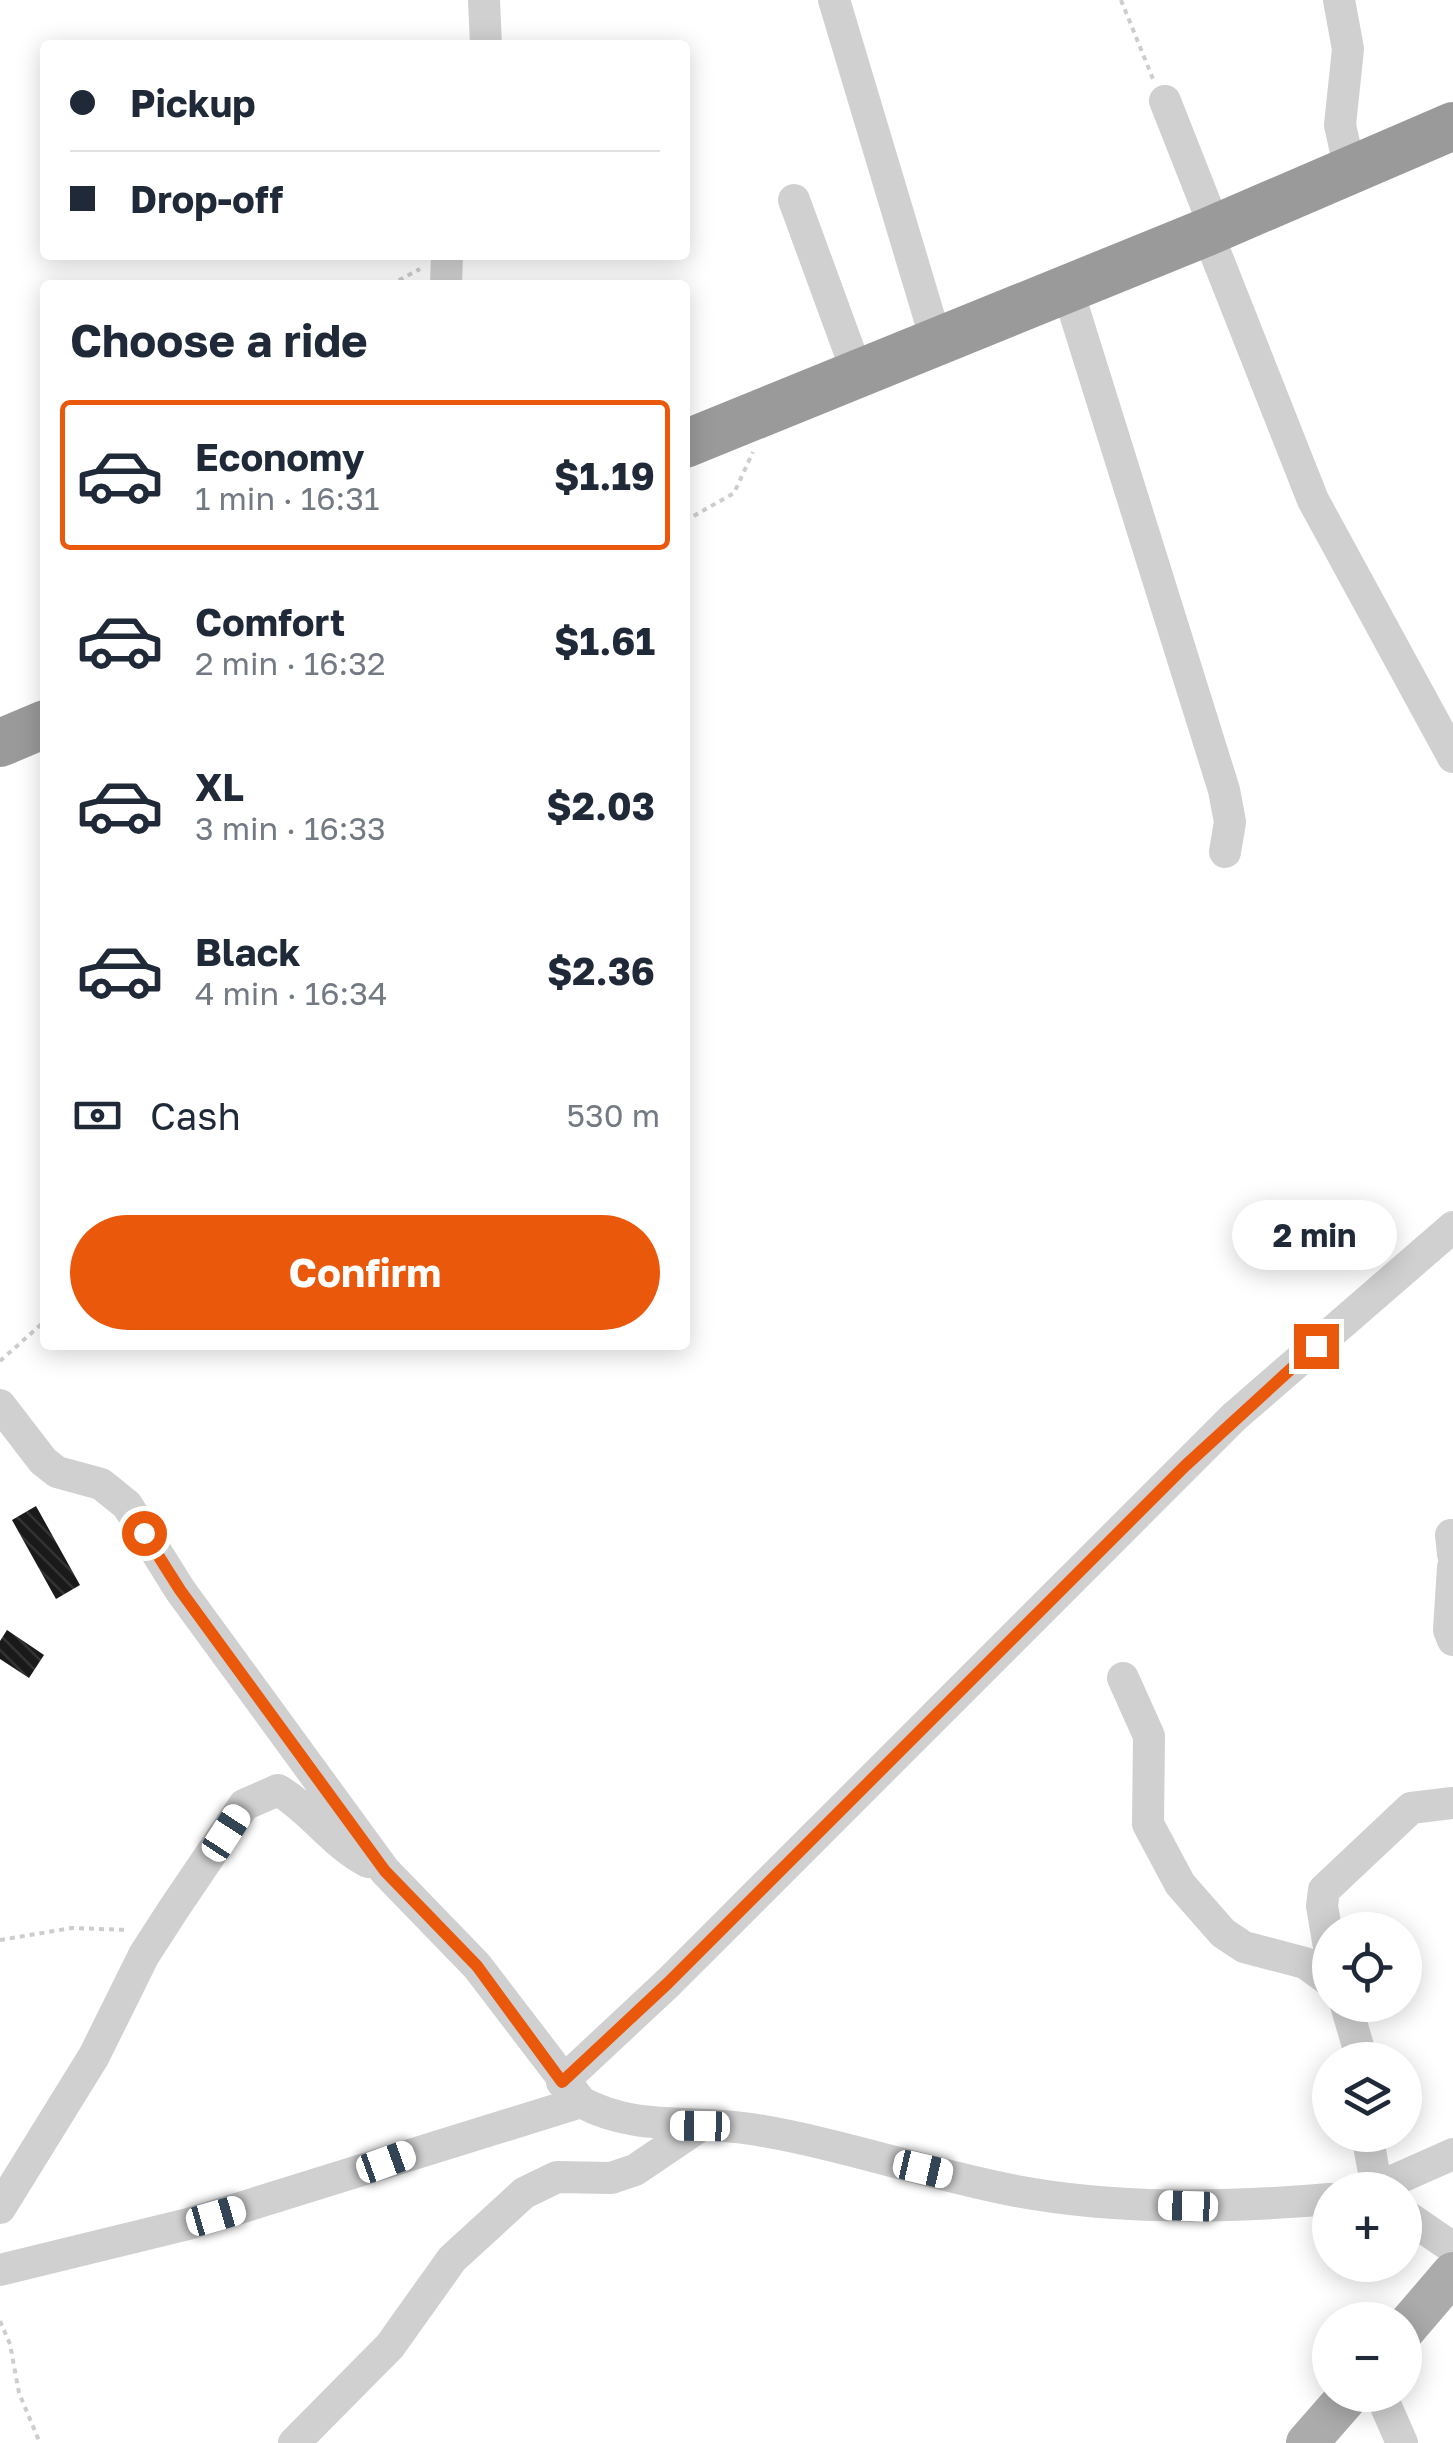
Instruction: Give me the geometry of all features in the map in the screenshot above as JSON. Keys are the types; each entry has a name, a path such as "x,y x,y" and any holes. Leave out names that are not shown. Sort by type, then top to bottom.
{"highway":[{"path":"690,442 1211,230 1453,126"},
{"path":"0,743 40,726"}],"main road":[{"path":"1422,2310 1453,2273"},
{"path":"1307,2443 1334,2412"}],"street":[{"path":"484,0 486,40"},
{"path":"834,0 936,340"},
{"path":"1339,0 1348,49 1340,125 1350,170"},
{"path":"1165,102 1313,500 1453,757"},
{"path":"794,200 858,372"},
{"path":"1067,288 1224,790 1230,822 1225,852"},
{"path":"0,2270 188,2224 571,2092 668,1983 1234,1418 1453,1227"},
{"path":"0,1405 43,1461 57,1472 100,1484 127,1505 180,1590 385,1871 477,1966 571,2092 602,2114 646,2125 750,2128 1013,2191 1216,2206 1312,2200"},
{"path":"1452,1552 1449,1630 1453,1640"},
{"path":"1123,1678 1149,1736 1148,1824 1180,1884 1223,1932 1244,1948 1312,1968"},
{"path":"0,2208 94,2056 158,1934 244,1805 263,1793 278,1790 299,1802 356,1856 385,1871"},
{"path":"1323,1912 1324,1890 1410,1808 1453,1803"},
{"path":"294,2443 390,2346 452,2259 524,2193 557,2177 611,2178 634,2170 700,2126"},
{"path":"1413,2172 1453,2154"},
{"path":"1422,2227 1453,2248"},
{"path":"1388,2412 1402,2443"}],"path":[{"path":"1121,0 1165,102"},
{"path":"690,519 724,503 742,482 752,458 758,412"},
{"path":"0,1362 40,1326"},
{"path":"0,1940 100,1926 158,1934"},
{"path":"0,2322 20,2393 40,2443"}],"building":[{"path":"36,1506 80,1585 56,1599 12,1520"},
{"path":"7,1630 44,1655 29,1678 0,1659 0,1641"}],"route":[{"path":"144,1533 180,1590 385,1871 427,1910 477,1966 562,2082 900,1753 1086,1562 1234,1418 1316,1346"}]}
